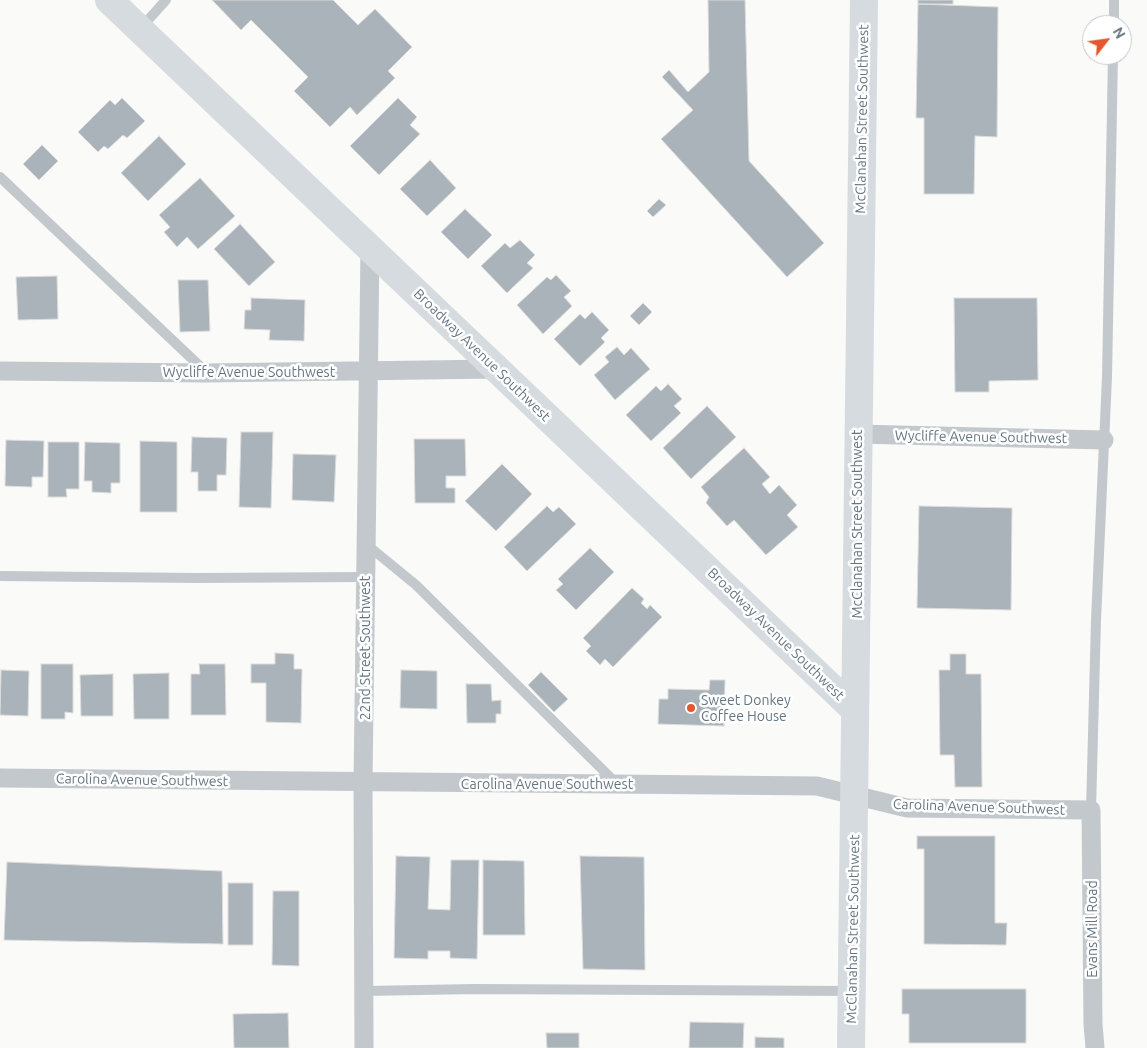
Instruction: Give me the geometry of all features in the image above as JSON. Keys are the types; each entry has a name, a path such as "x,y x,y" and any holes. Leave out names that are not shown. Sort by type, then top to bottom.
{"main road":[{"name":"Broadway Avenue Southwest","path":"109,0 855,710"},
{"name":"McClanahan Street Southwest","path":"851,1048 855,794 857,434 864,0"}],"street":[{"name":"22nd Street Southwest","path":"364,1048 365,577 370,248"},
{"name":"Wycliffe Avenue Southwest","path":"0,371 206,373 497,369"},
{"name":"Wycliffe Avenue Southwest","path":"857,434 1104,440"},
{"name":"Carolina Avenue Southwest","path":"0,778 817,786 906,808 1091,810"},
{"name":"Evans Mill Road","path":"1091,810 1093,1024 1095,1048"}],"lane":[{"path":"140,29 166,0"},
{"path":"1114,0 1114,15"},
{"path":"1091,810 1096,620 1104,440 1113,65"},
{"path":"0,177 206,373"},
{"path":"366,544 416,586 618,784"},
{"path":"0,576 365,577"},
{"path":"364,991 476,989 852,990"}],"building":[{"path":"212,0 333,0 358,25 375,9 412,47 388,71 395,78 357,115 350,107 330,127 294,91 308,77 251,20 241,30"},
{"path":"708,0 745,0 749,161 824,243 787,277 661,139 693,110 662,77 669,70 688,92 709,72"},
{"path":"918,0 953,0 953,4 918,4"},
{"path":"918,4 998,7 997,137 975,136 974,194 924,194 924,118 916,118"},
{"path":"122,98 145,121 127,138 123,135 108,149 104,146 98,152 78,132 110,100 115,105"},
{"path":"398,98 417,117 410,125 420,134 379,175 350,146"},
{"path":"159,136 186,164 148,201 121,173"},
{"path":"42,145 58,161 39,180 23,164"},
{"path":"430,160 456,188 427,216 400,189"},
{"path":"200,178 235,216 198,249 187,237 177,247 164,232 170,227 159,215"},
{"path":"659,199 666,205 653,217 647,211"},
{"path":"465,209 492,235 468,259 441,232"},
{"path":"240,224 275,262 249,286 214,249"},
{"path":"520,240 535,255 527,263 533,268 507,293 481,266 505,243 510,248"},
{"path":"556,275 571,291 564,297 572,306 543,334 517,305 547,277 551,280"},
{"path":"57,276 58,319 18,320 16,277"},
{"path":"178,280 208,280 210,331 180,332"},
{"path":"251,298 305,300 304,341 269,340 270,330 244,329 245,310 251,310"},
{"path":"954,298 1037,298 1038,380 989,381 989,392 955,392"},
{"path":"643,303 652,312 639,325 630,316"},
{"path":"592,312 609,330 601,338 605,342 580,366 554,339 580,314 585,319"},
{"path":"617,347 624,355 631,348 650,369 615,400 594,375 609,362 605,357"},
{"path":"668,384 682,399 674,406 681,413 651,441 626,415 656,386 661,391"},
{"path":"707,406 736,437 691,479 663,448"},
{"path":"241,432 273,432 271,508 239,507"},
{"path":"192,437 227,438 226,475 217,475 217,491 198,491 198,472 191,472"},
{"path":"414,439 465,439 466,476 446,476 446,488 455,488 455,503 415,503"},
{"path":"6,440 44,441 43,477 32,477 32,487 5,486"},
{"path":"140,441 177,442 177,512 140,512"},
{"path":"48,442 79,442 79,489 66,489 67,497 48,497"},
{"path":"85,442 120,443 120,483 111,483 111,493 92,492 92,481 84,481"},
{"path":"744,448 770,477 762,484 770,494 779,485 797,505 787,515 798,527 766,555 734,520 727,526 706,503 709,497 701,487"},
{"path":"293,454 336,455 334,502 292,500"},
{"path":"502,464 532,494 496,531 465,501"},
{"path":"547,506 553,512 559,507 576,524 527,571 504,547"},
{"path":"919,506 1012,508 1011,610 917,608"},
{"path":"590,548 614,572 576,610 556,590 563,584 558,579"},
{"path":"632,588 644,599 641,603 647,609 650,605 662,617 613,667 605,659 600,665 586,651 591,646 583,638"},
{"path":"275,653 294,654 294,669 302,669 301,723 266,722 266,683 251,683 251,664 275,664"},
{"path":"950,654 966,654 966,674 981,674 982,787 955,787 954,755 940,755 939,670 950,670"},
{"path":"41,664 73,664 73,713 65,712 65,719 41,719"},
{"path":"199,664 225,664 226,715 191,715 191,674 200,674"},
{"path":"1,670 29,671 28,716 0,715"},
{"path":"401,670 437,671 437,709 400,708"},
{"path":"541,672 568,699 554,712 528,685"},
{"path":"169,673 169,719 134,719 133,674"},
{"path":"113,674 113,716 81,716 80,675"},
{"name":"Sweet Donkey Coffee House","path":"710,680 725,680 724,726 658,724 659,699 668,699 668,689 709,690"},
{"path":"466,684 491,684 492,701 501,700 501,714 496,714 496,723 467,723"},
{"path":"917,836 995,836 995,923 1007,923 1006,945 924,944 924,849 917,849"},
{"path":"396,856 430,857 428,909 450,910 451,860 479,860 477,959 450,958 450,951 428,951 428,959 394,958"},
{"path":"580,856 644,857 645,970 583,969"},
{"path":"483,860 524,861 525,935 483,935"},
{"path":"7,862 222,871 223,944 4,940"},
{"path":"228,883 253,883 253,945 228,945"},
{"path":"273,891 299,891 299,966 272,965"},
{"path":"902,989 1026,989 1026,1043 909,1043 909,1014 902,1014"},
{"path":"288,1013 289,1048 234,1048 233,1014"},
{"path":"690,1022 744,1023 743,1048 689,1048"},
{"path":"546,1033 579,1033 579,1048 547,1048"},
{"path":"755,1037 784,1038 784,1048 755,1048"}],"place":[{"name":"Sweet Donkey Coffee House","path":"691,708"}]}
